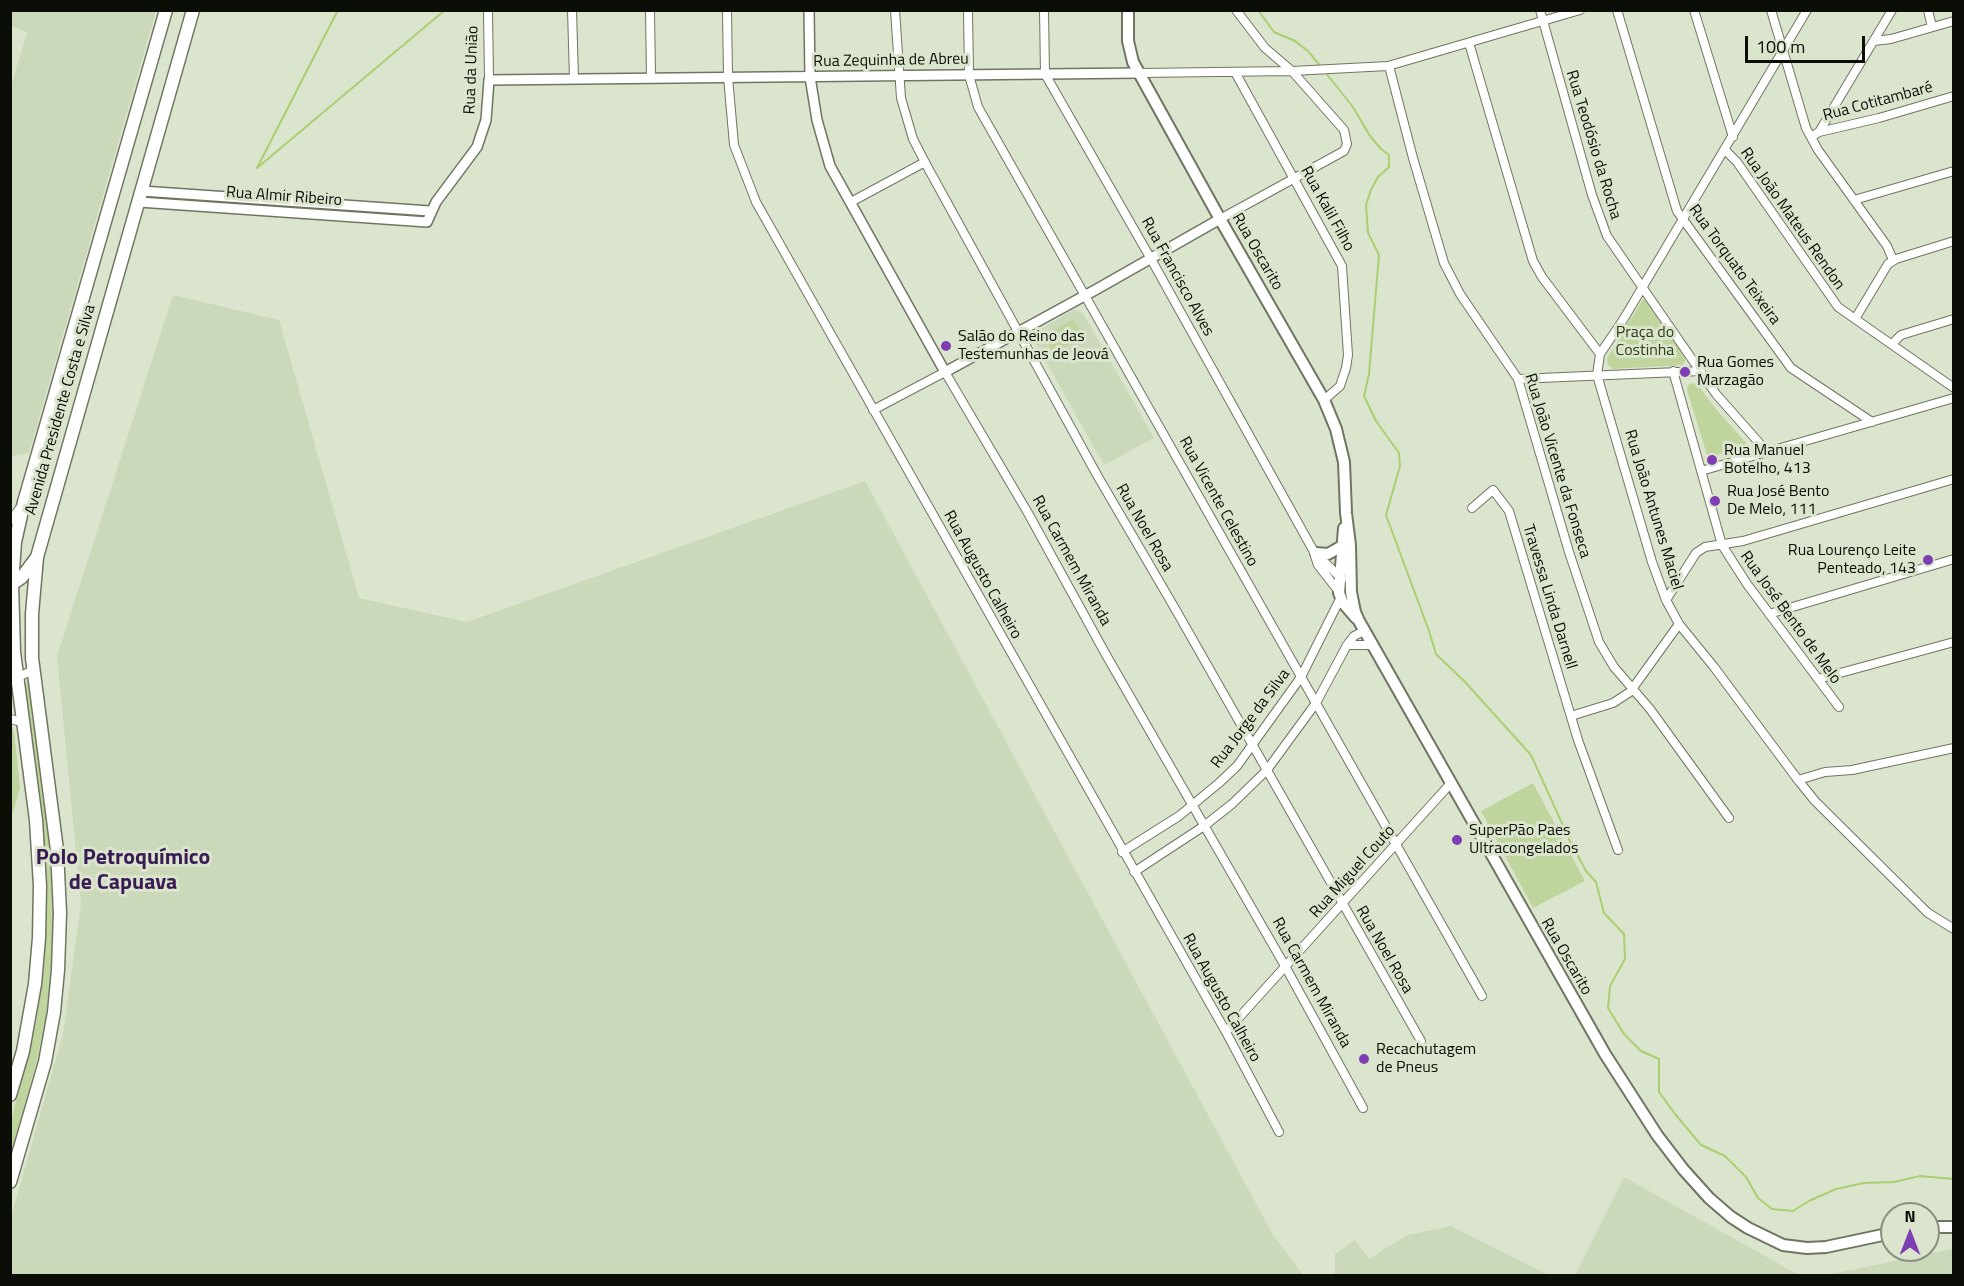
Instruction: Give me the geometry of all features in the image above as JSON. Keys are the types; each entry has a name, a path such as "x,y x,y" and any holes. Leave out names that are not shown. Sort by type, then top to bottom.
{"highway":[{"name":"Avenida Presidente Costa e Silva","path":"10,1095 30,1017 39,938 39,855 24,725 13,678 11,584 15,542 24,502 166,10"},
{"name":"Avenida Presidente Costa e Silva","path":"10,1182 45,1062 54,1012 58,970 60,913 58,858 33,670 32,614 37,557 193,10"},
{"path":"11,584 22,577 37,557"}],"main road":[{"name":"Rua Oscarito","path":"1128,10 1133,62 1324,400 1342,449 1350,545 1350,583 1344,595"},
{"name":"Rua Oscarito","path":"1346,513 1340,578 1347,609 1361,626 1605,1054 1647,1120 1683,1170 1709,1198 1731,1217 1784,1245 1807,1248 1880,1235"},
{"path":"1315,552 1328,554 1342,546"}],"street":[{"name":"Rua da União","path":"427,222 430,211 477,147 486,120 489,80 488,10"},
{"path":"573,10 574,79"},
{"path":"650,10 651,78"},
{"name":"Rua Augusto Calheiro","path":"727,10 728,78 734,145 756,202 1122,852 1226,1032 1280,1132"},
{"name":"Rua Carmem Miranda","path":"809,10 810,76 817,120 830,166 945,372 1028,513 1192,806 1285,966 1363,1108"},
{"name":"Rua Noel Rosa","path":"895,10 901,98 907,122 925,162 1097,475 1421,1041"},
{"name":"Rua Vicente Celestino","path":"968,10 969,75 974,98 1482,996"},
{"name":"Rua Francisco Alves","path":"1044,10 1045,74 1315,552 1340,578 1350,583"},
{"path":"873,410 1086,296 1344,151 1347,141 1344,130 1292,71 1265,48 1236,10"},
{"name":"Rua Teodósio da Rocha","path":"1540,10 1607,236 1716,394 1756,438 1766,453"},
{"name":"Rua Zequinha de Abreu","path":"489,80 1235,72 1389,66 1580,10"},
{"name":"Rua Torquato Teixeira","path":"1617,10 1677,211 1791,368 1872,422"},
{"name":"Rua João Mateus Rendon","path":"1694,10 1732,136"},
{"path":"1771,10 1806,128 1887,246 1893,260"},
{"path":"1597,375 1600,354 1623,320 1807,10"},
{"path":"1819,132 1892,10"},
{"path":"1928,10 1932,27"},
{"path":"1874,41 1891,39 1953,21"},
{"path":"1469,43 1536,267 1600,354"},
{"name":"Rua João Vicente da Fonseca","path":"1389,66 1444,262 1461,294 1518,379 1569,552 1599,642 1614,667 1634,688 1729,818"},
{"name":"Rua Kalil Filho","path":"1235,72 1342,266 1348,355 1340,386 1324,400"},
{"name":"Rua Cotitambaré","path":"1811,137 1819,132 1879,118 1953,96"},
{"name":"Rua João Mateus Rendon","path":"1725,150 1737,162 1833,302 1855,320 1893,344 1953,388"},
{"path":"851,202 925,162"},
{"path":"1854,200 1953,171"},
{"name":"Rua Almir Ribeiro","path":"140,197 430,211"},
{"name":"Rua Almir Ribeiro","path":"140,197 427,222"},
{"path":"1855,320 1888,264 1893,260 1953,241"},
{"path":"1893,344 1901,335 1953,319"},
{"name":"Rua José Bento de Melo","path":"1673,371 1722,545 1769,614 1839,707"},
{"path":"1518,379 1701,371"},
{"name":"Rua João Antunes Maciel","path":"1597,375 1652,562 1666,600 1679,624 1798,780 1909,895 1928,913 1953,928"},
{"path":"1701,471 1953,398"},
{"path":"1666,600 1696,553 1705,547 1743,541 1953,479"},
{"name":"Travessa Linda Darnell","path":"1472,508 1493,490 1509,511 1571,716 1618,850"},
{"path":"10,520 24,502"},
{"name":"Rua Francisco Alves","path":"1315,552 1318,565 1344,595"},
{"path":"1769,614 1953,560"},
{"name":"Rua Jorge da Silva","path":"1122,852 1192,806 1237,766 1301,678 1344,595"},
{"path":"1571,716 1613,703 1634,688 1679,624"},
{"path":"1134,872 1204,826 1232,804 1267,770 1316,703 1347,645 1361,626"},
{"path":"1818,679 1953,642"},
{"path":"1347,645 1372,645"},
{"path":"13,678 33,670"},
{"path":"10,719 24,725"},
{"path":"1798,780 1825,772 1852,770 1953,748"},
{"name":"Rua Miguel Couto","path":"1226,1032 1451,783"}],"shaded area":[{"path":"10,11 156,11 29,453 11,456 10,91 27,32 11,26"},
{"path":"173,295 279,320 359,598 467,622 865,481 1273,1235 1303,1275 11,1275 11,1217 63,1034 81,904 57,656"},
{"path":"1075,309 1083,313 1154,438 1104,465 1033,339 1034,333"},
{"path":"1624,1177 1799,1275 1575,1275"},
{"path":"1451,1226 1549,1275 1335,1275 1335,1254 1355,1240 1369,1259 1407,1235"},
{"path":"1952,1249 1953,1275 1827,1275 1890,1262 1940,1262 1940,1251"}],"green space":[{"name":"Praça do Costinha","path":"1643,299 1648,301 1684,354 1685,361 1682,365 1613,369 1608,365 1607,358"},
{"path":"1073,319 1082,336 1053,353 1044,336"},
{"path":"1692,383 1698,385 1748,445 1713,456 1707,455 1687,390 1688,385"},
{"path":"28,678 50,848 53,946 46,1017 36,1064 11,1154 11,1120 34,1032 42,981 45,925 45,865 25,687"},
{"path":"11,727 14,731 20,788 11,819"},
{"path":"1533,783 1585,881 1533,908 1481,811"}],"waterway":[{"path":"338,10 257,168 445,10"},
{"path":"1258,10 1274,32 1295,41 1308,51 1321,67"},
{"path":"1325,72 1353,107 1370,136 1389,155 1389,167 1378,177 1366,205 1368,233 1379,255 1369,374 1364,396 1376,421 1399,453 1400,466 1386,515 1436,654 1465,682 1531,755 1570,841 1586,871 1596,882 1604,913 1624,934 1625,959 1610,986 1608,1008 1624,1034 1641,1051 1659,1059 1659,1092 1675,1114 1701,1145 1725,1156 1746,1177 1758,1198 1772,1209 1793,1211 1836,1189 1864,1183 1894,1182 1920,1176 1954,1179"}],"place":[{"name":"Salão do Reino das Testemunhas de Jeová","path":"946,346"},
{"name":"Rua Gomes Marzagão","path":"1685,372"},
{"name":"Rua Manuel Botelho, 413","path":"1712,460"},
{"name":"Rua José Bento De Melo, 111","path":"1715,501"},
{"name":"Rua Lourenço Leite Penteado, 143","path":"1928,560"},
{"name":"SuperPão Paes Ultracongelados","path":"1457,840"},
{"name":"Recachutagem de Pneus","path":"1364,1059"}],"district":[{"name":"Polo Petroquímico de Capuava","path":"123,872"}]}
